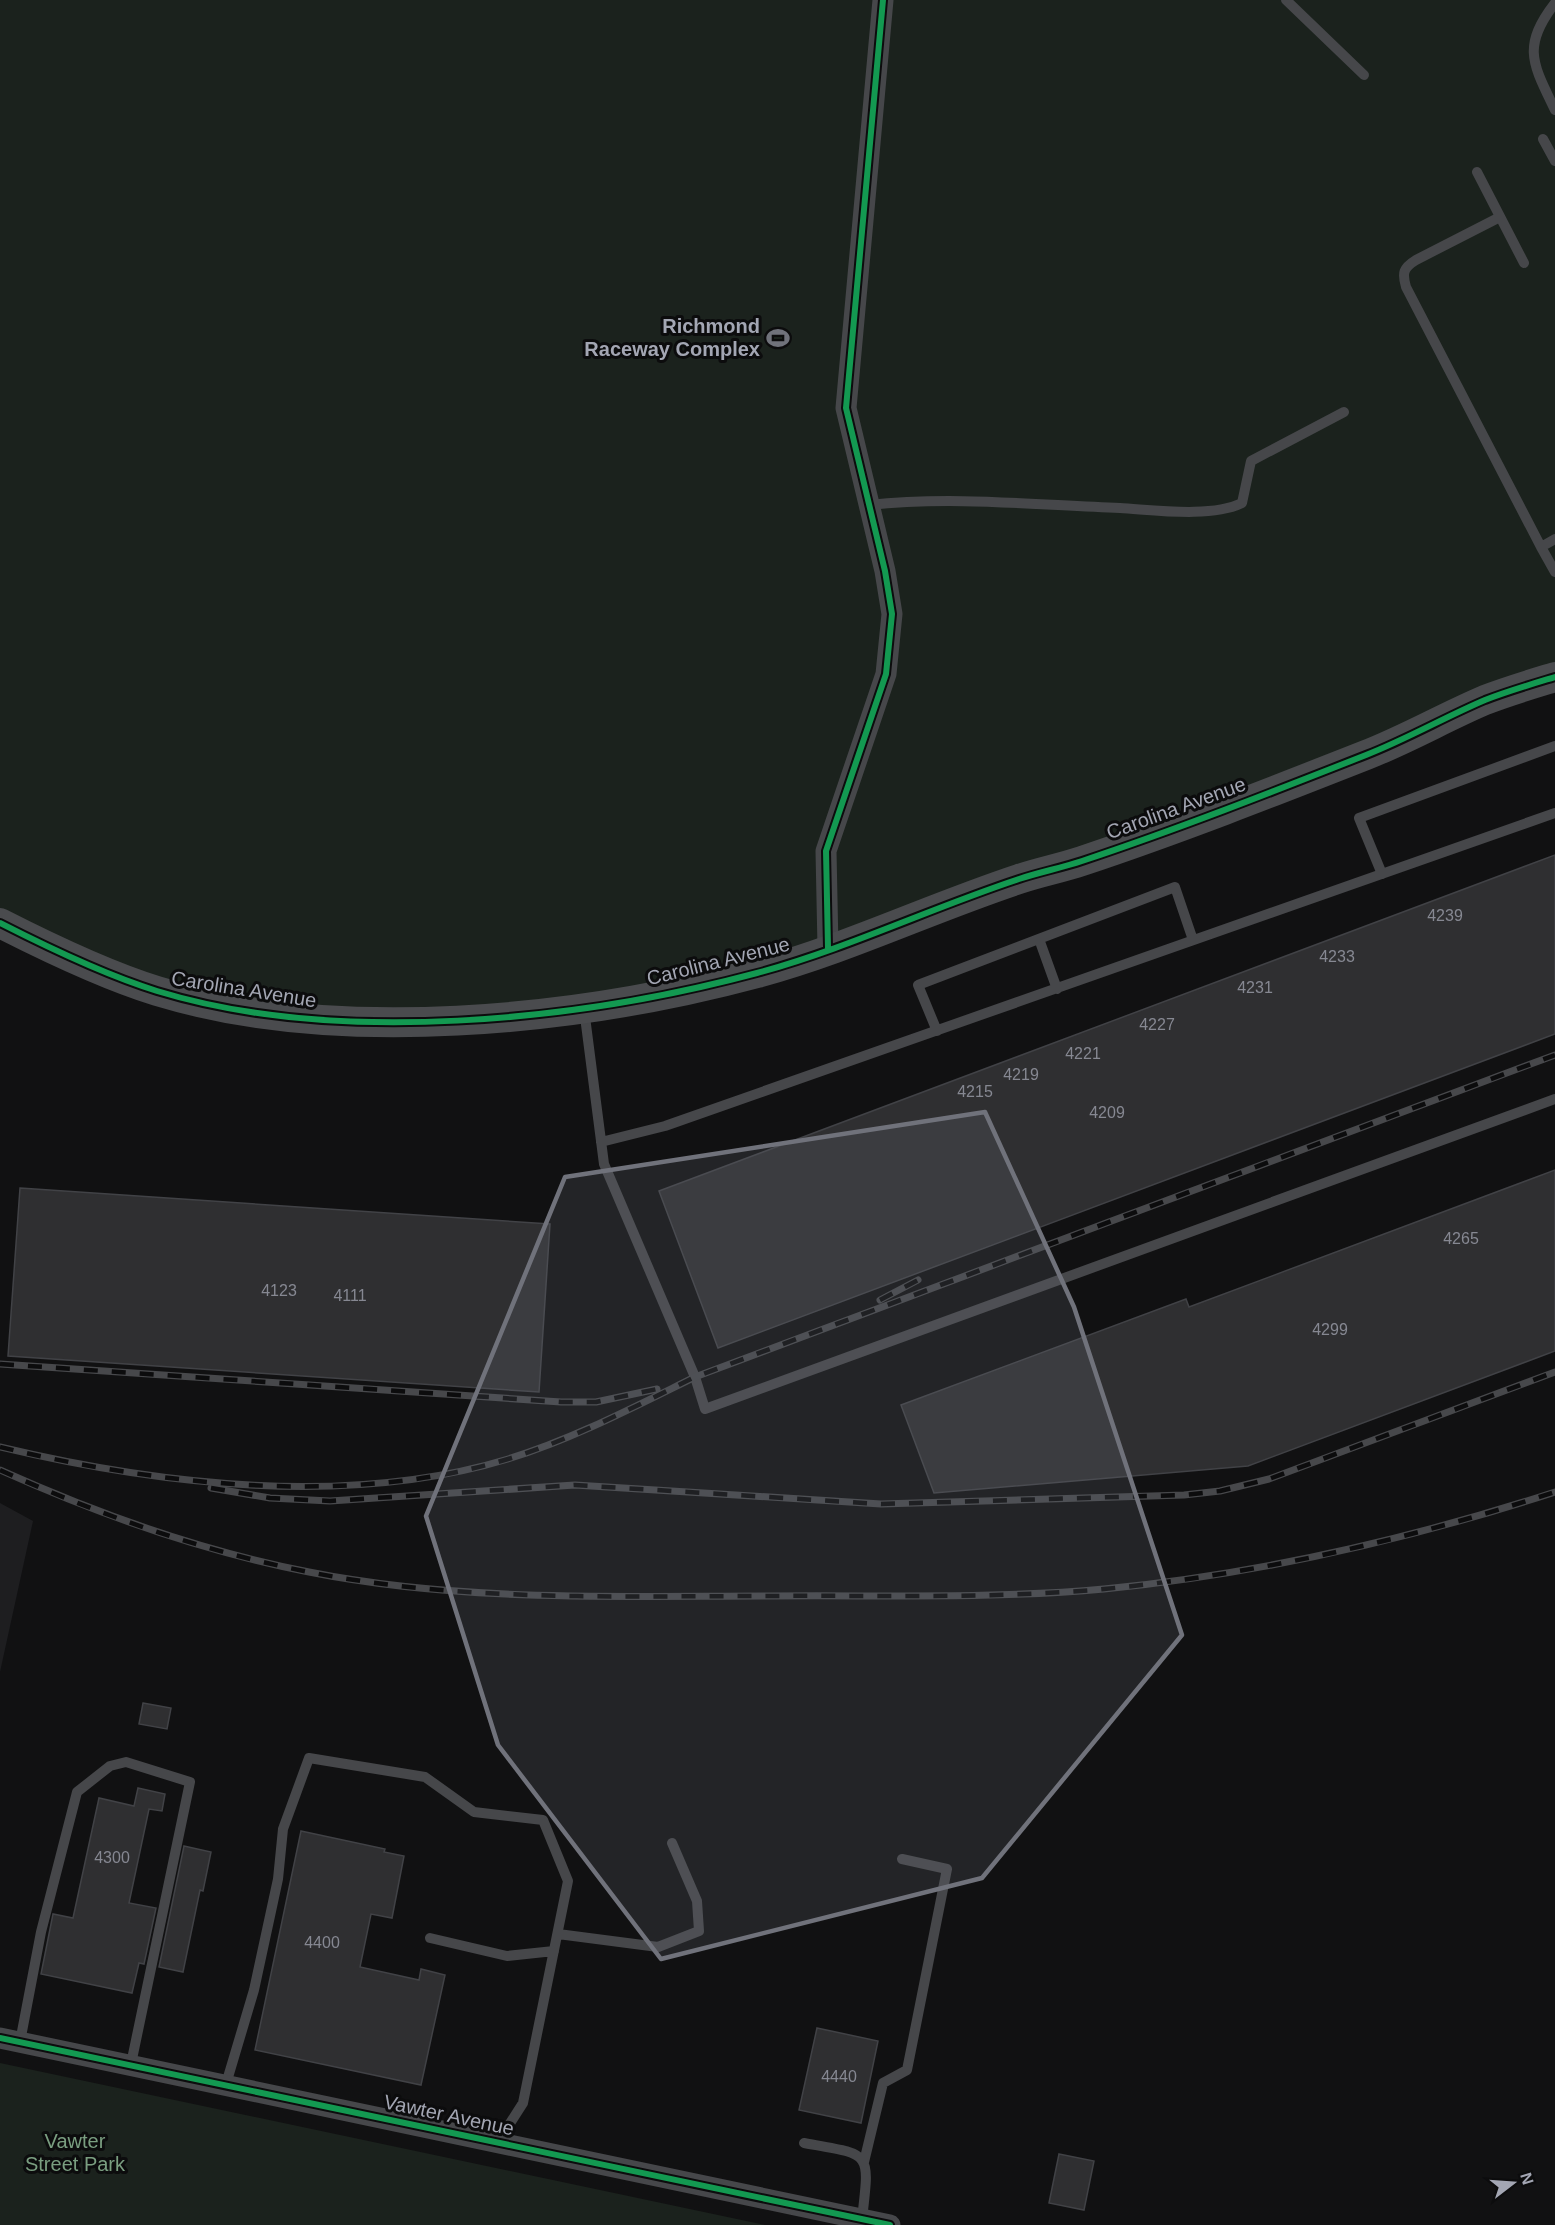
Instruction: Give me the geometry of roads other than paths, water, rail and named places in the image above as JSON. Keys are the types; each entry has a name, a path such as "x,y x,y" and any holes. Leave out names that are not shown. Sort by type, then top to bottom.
{"street":[{"path":"828,948 826,851 886,674 892,614 846,408 883,0"},
{"name":"Carolina Avenue","path":"0,923 141,986 162,993 255,1011 376,1023 466,1020 584,1007 674,992 756,973 1023,877 1086,860 1397,743 1486,700 1555,676"},
{"name":"Vawter Avenue","path":"10,2040 890,2225"}],"lane":[{"path":"1286,0 1364,75"},
{"path":"1555,3 1540,22 1533,36 1536,70 1555,110"},
{"path":"1543,139 1555,161"},
{"path":"1477,172 1524,263"},
{"path":"1500,218 1405,266 1402,275 1406,287 1555,572"},
{"path":"869,505 915,500 1170,510 1227,510 1242,502 1251,461 1344,412"},
{"path":"1541,547 1555,539"},
{"path":"1382,874 1359,818 1555,747"},
{"path":"601,1142 665,1126 1555,813"},
{"path":"937,1031 918,985 1175,887 1193,940"},
{"path":"1039,939 1057,989"},
{"path":"584,1007 604,1164 695,1377 705,1409 1555,1098"},
{"path":"226,2085 254,1989 278,1879 283,1829 309,1758 425,1777 474,1812 543,1820 568,1881 523,2103 498,2142"},
{"path":"10,2040 77,1792 110,1766 126,1762 190,1782 131,2064"},
{"path":"558,1934 658,1947 699,1931 697,1901 672,1842"},
{"path":"864,2162 883,2082 907,2070 947,1869 902,1859"},
{"path":"430,1938 507,1956 554,1951"},
{"path":"804,2144 853,2151 864,2162 868,2170 862,2219"}],"railway":[{"path":"0,1447 124,1472 254,1485 320,1486 384,1483 447,1474 508,1459 580,1432 695,1377 1555,1055"},
{"path":"880,1300 918,1280"},
{"path":"0,1364 561,1402 596,1402 657,1389"},
{"path":"211,1488 270,1498 330,1501 575,1485 881,1504 1184,1495 1220,1491 1269,1479 1555,1372"},
{"path":"0,1470 75,1502 152,1530 229,1554 309,1572 366,1582 481,1593 597,1596 979,1595 1104,1589 1219,1574 1332,1553 1444,1525 1555,1492"}],"place":[{"name":"Richmond Raceway Complex","path":"778,338"}],"park label":[{"name":"Vawter Street Park","path":"75,2152"}]}
